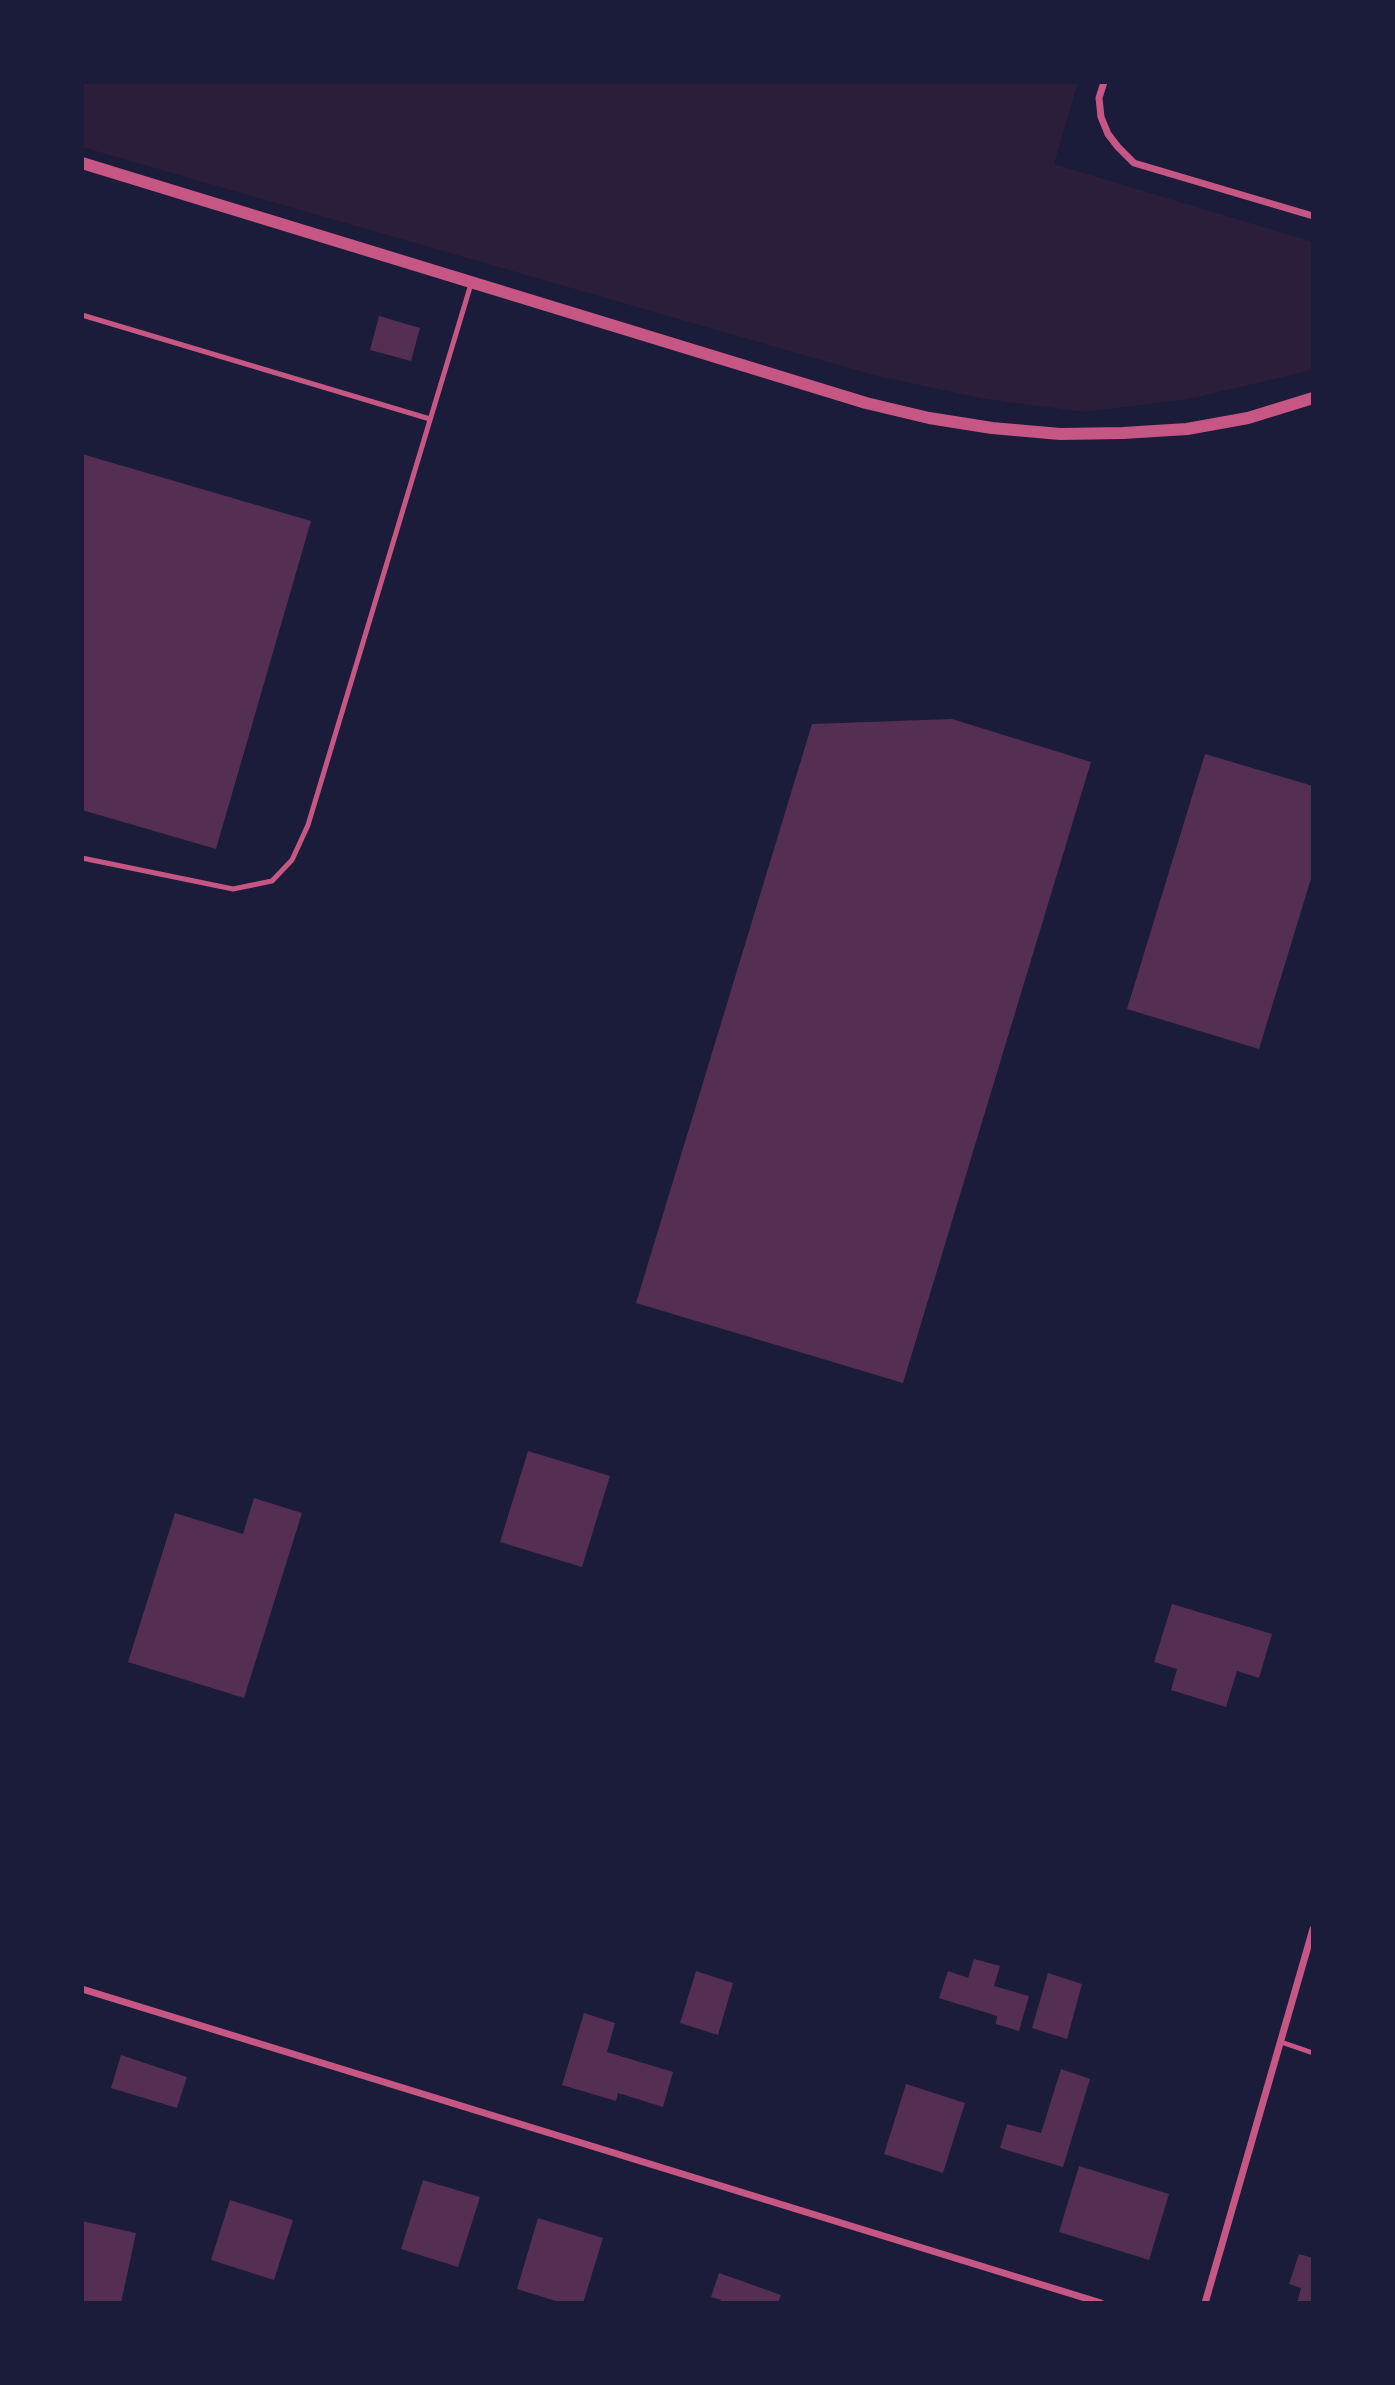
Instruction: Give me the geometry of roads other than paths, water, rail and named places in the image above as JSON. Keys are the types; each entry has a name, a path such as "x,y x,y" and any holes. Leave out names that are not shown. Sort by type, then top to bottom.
{"street":[{"path":"1104,82 1099,98 1101,117 1118,148 1135,163 1313,216"},
{"path":"82,163 866,403 929,418 992,428 1060,434 1187,429 1248,418 1313,398"},
{"path":"1205,2303 1313,1929"},
{"path":"82,1990 1101,2303"}],"lane":[{"path":"82,858 233,889 272,881 292,860 308,825 472,283"},
{"path":"82,315 430,419"},
{"path":"1281,2042 1313,2053"}]}
